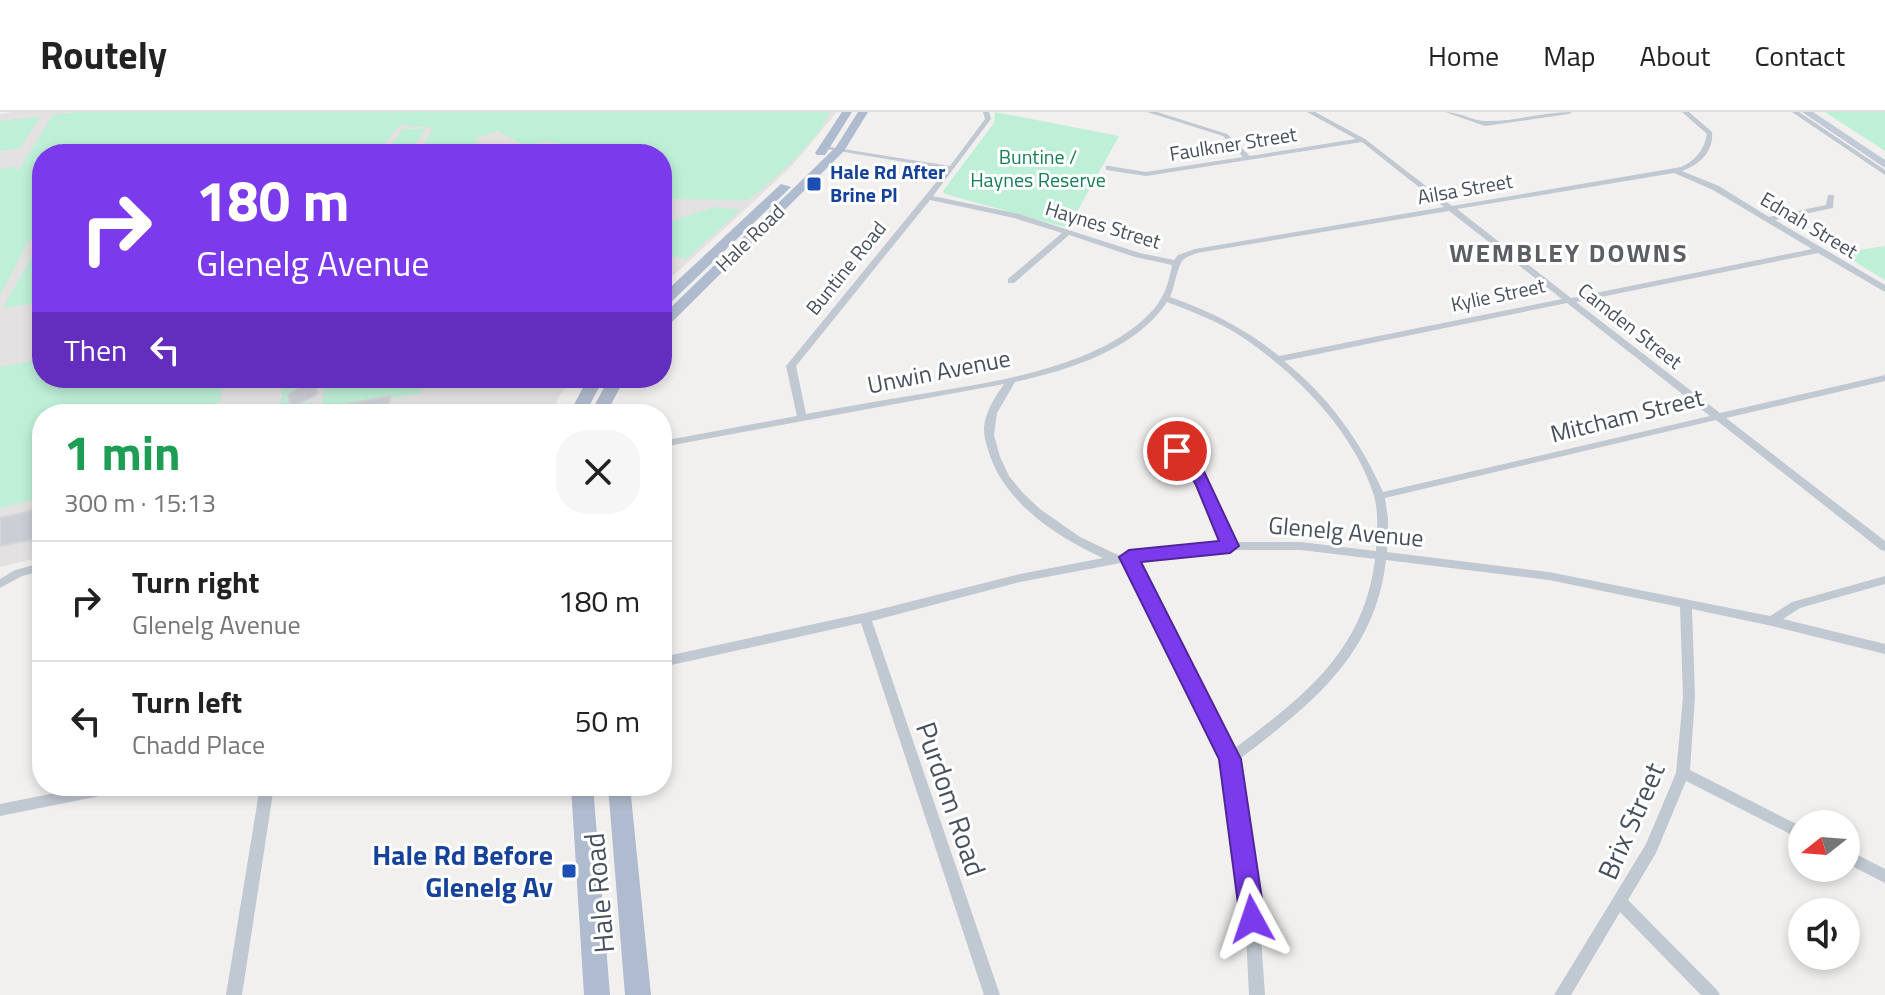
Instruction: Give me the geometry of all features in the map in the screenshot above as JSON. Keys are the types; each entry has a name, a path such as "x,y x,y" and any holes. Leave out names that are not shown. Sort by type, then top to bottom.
{"main road":[{"name":"Hale Road","path":"672,294 833,148 847,112"},
{"name":"Hale Road","path":"672,314 833,148 863,112"},
{"path":"1807,112 1885,162"},
{"path":"1815,112 1885,162"},
{"name":"Hale Road","path":"583,796 597,995"},
{"name":"Hale Road","path":"620,796 638,995"}],"street":[{"name":"Buntine Road","path":"802,418 791,366 952,168 988,119 986,112"},
{"path":"1150,112 1225,135 1247,157"},
{"name":"Camden Street","path":"1310,112 1324,114 1363,140 1885,547"},
{"path":"1448,112 1485,124 1567,112"},
{"path":"1685,112 1710,133 1710,145 1697,163 1690,166"},
{"path":"1795,112 1885,173"},
{"name":"Faulkner Street","path":"1109,168 1146,174 1363,140"},
{"path":"833,148 952,168"},
{"name":"Ailsa Street","path":"1176,263 1181,257 1195,251 1690,166"},
{"name":"Ednah Street","path":"1690,166 1716,188"},
{"name":"Ednah Street","path":"1671,171 1687,174 1716,188 1885,289"},
{"name":"Haynes Street","path":"927,197 1016,216 1138,255 1176,263"},
{"path":"1769,219 1830,206 1831,197"},
{"path":"1011,281 1068,232"},
{"name":"Kylie Street","path":"1279,359 1819,250"},
{"name":"Unwin Avenue","path":"672,442 1012,379 1086,357 1146,323 1166,299 1176,263"},
{"path":"1166,299 1212,316 1279,359 1327,406 1353,444 1379,496 1382,521 1372,604 1349,647 1302,705 1230,759"},
{"name":"Mitcham Street","path":"1379,496 1715,415 1885,378"},
{"path":"1012,379 994,406 989,434 1000,464 1018,497 1097,551 1122,558 1230,759 1251,894 1257,995"},
{"path":"1177,451 1191,461 1205,485 1230,546"},
{"name":"Glenelg Avenue","path":"672,660 865,618 1020,578 1122,558 1230,546 1301,546 1549,576 1772,621 1885,649"},
{"path":"0,584 32,570"},
{"path":"1772,621 1796,605 1885,580"},
{"name":"Brix Street","path":"1562,995 1651,848 1683,773 1689,697 1686,603"},
{"name":"Purdom Road","path":"865,618 992,995"},
{"path":"1683,773 1788,827"},
{"path":"0,810 70,796"},
{"path":"234,995 265,796"},
{"path":"1860,863 1885,876"},
{"path":"1620,902 1712,995"}],"shaded area":[{"path":"837,112 789,169 672,277 672,144 32,144 32,388 565,388 556,404 32,404 32,559 0,567 0,114"}],"green space":[{"path":"78,112 830,112 804,149 748,200 672,199 672,144 522,144 498,131 473,139 479,144 424,144 434,128 400,125 384,144 62,144 77,131 61,144 35,144 53,115"},
{"name":"Buntine / Haynes Reserve","path":"995,112 1119,136 1068,228 943,191 994,123"},
{"path":"1825,112 1885,112 1885,151"},
{"path":"40,117 20,148 0,151 0,121"},
{"path":"403,129 426,129 415,144 392,144"},
{"path":"32,149 32,239 0,295 0,169 18,166 14,171 18,171"},
{"path":"715,207 740,210 686,259 672,256 672,221"},
{"path":"1885,246 1885,280 1840,253"},
{"path":"32,256 32,304 3,308"},
{"path":"32,361 32,388 221,388 221,399 217,404 32,404 32,500 0,508 0,367"},
{"path":"284,388 298,388 287,395 286,401 292,404 280,404"},
{"path":"324,388 421,388 421,393 391,398 391,395 349,404 322,404"}],"building":[{"path":"298,388 317,390 316,395 298,404 290,403 288,395"},
{"path":"390,396 389,404 346,404"},
{"path":"32,510 32,540 0,546 0,518"}],"place":[{"name":"Hale Rd After Brine Pl","path":"814,184"},
{"name":"Hale Rd Before Glenelg Av","path":"569,871"}],"district":[{"name":"WEMBLEY DOWNS","path":"1569,253"}],"route":[{"path":"1177,451 1191,461 1205,485 1230,546 1129,557 1230,759 1251,894 1252,919"}]}
